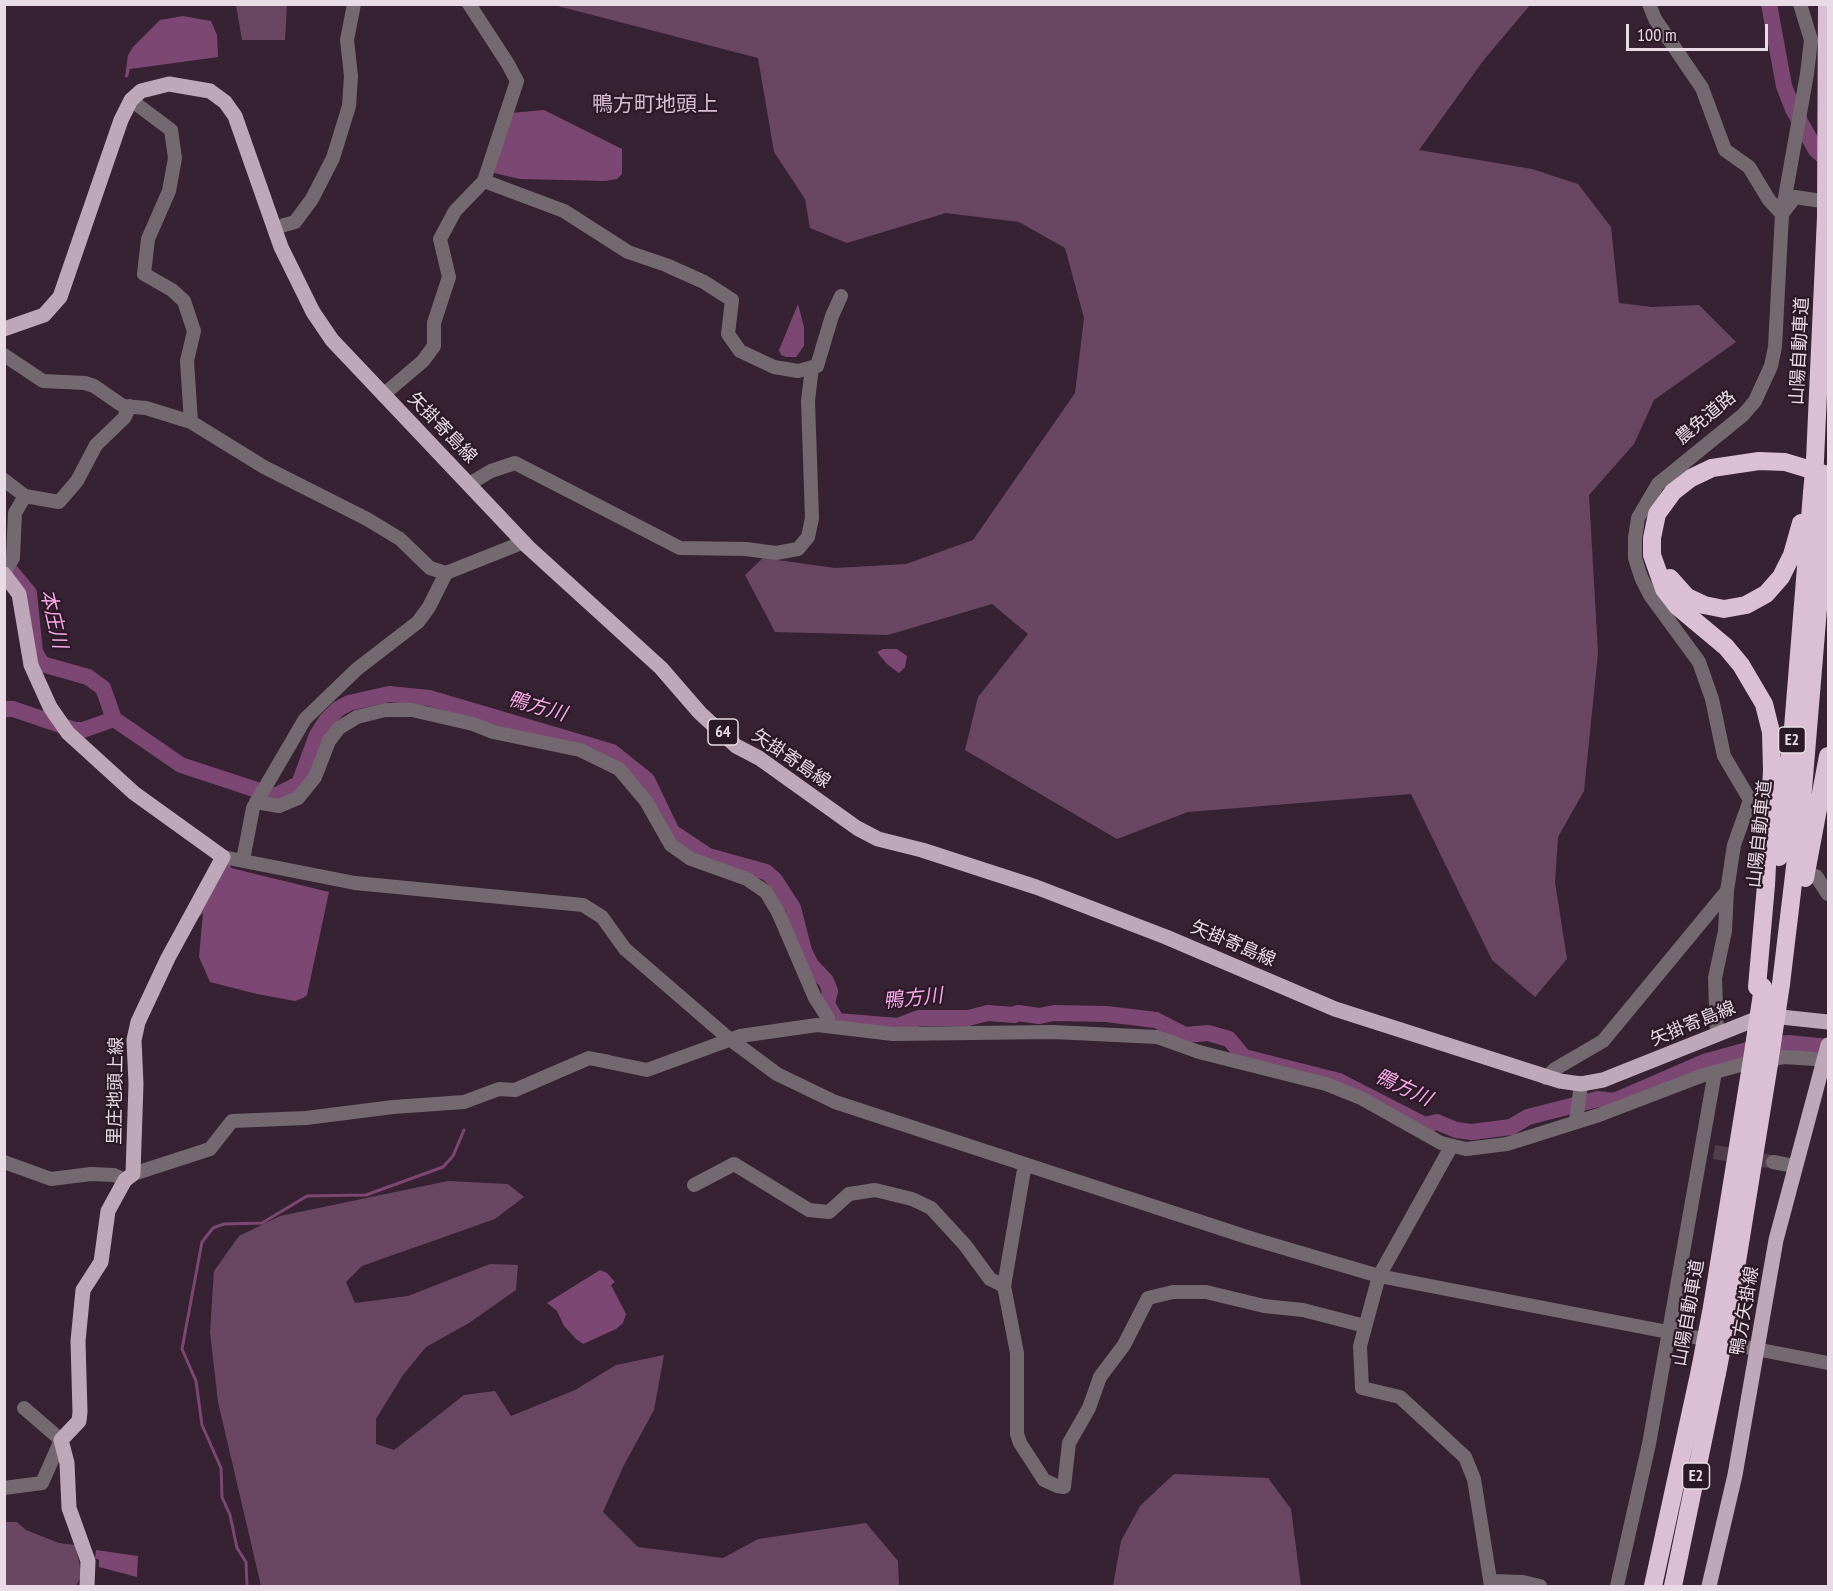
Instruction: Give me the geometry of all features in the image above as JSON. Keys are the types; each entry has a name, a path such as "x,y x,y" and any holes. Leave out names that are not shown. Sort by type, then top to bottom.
{"highway":[{"name":"山陽自動車道","path":"1674,1583 1708,1371 1769,1064 1767,986 1786,945 1812,698 1819,493 1815,460 1827,209 1827,4"},
{"path":"1767,986 1766,885 1772,770 1771,732 1764,704 1726,646 1677,606 1664,589 1652,555 1652,538 1657,514 1673,492 1691,478 1712,468 1737,463 1768,461 1796,465 1828,476"},
{"path":"1759,471 1783,473 1819,493 1781,577 1766,594 1746,605 1724,609 1695,601 1675,586 1666,571 1662,538 1668,520 1679,502 1695,487 1738,472 1759,471"},
{"name":"山陽自動車道","path":"1720,1309 1751,1066 1767,986 1819,493 1828,482"},
{"path":"1786,945 1801,899 1828,756"},
{"name":"山陽自動車道","path":"1654,1581 1708,1371"}],"main road":[{"name":"矢掛寄島線","path":"131,100 141,91 169,84 210,90 225,102 235,116 280,247 313,312 332,340 524,542 661,668 700,713 736,746 759,758 857,828 878,839 922,850 1036,887 1166,937 1335,1009 1580,1091 1756,1020 1781,1017 1828,1023"},
{"path":"4,329 44,315 60,297 121,120 131,100"},
{"path":"7,569 19,594 31,665 58,719 68,733 134,793 223,857"},
{"name":"里庄地頭上線","path":"61,1440 79,1420 79,1332 83,1290 101,1262 108,1211 129,1177 136,1084 134,1040 138,1022 168,958 223,857"},
{"name":"鴨方矢掛線","path":"1709,1587 1735,1475 1776,1240 1794,1166 1826,1057"},
{"path":"61,1440 68,1463 69,1508 88,1561 87,1587"}],"street":[{"path":"274,228 295,222 312,199 333,158 349,106 351,76 347,40 354,4"},
{"path":"383,395 423,361 434,346 434,323 449,277 440,238 455,211 484,181 517,81 469,4"},
{"path":"1649,4 1655,19 1702,88 1725,150 1749,167 1769,200 1782,214 1795,197 1827,209"},
{"name":"農免道路","path":"1764,817 1750,800 1724,756 1712,699 1699,663 1650,595 1641,578 1635,558 1635,538 1638,518 1658,484 1743,415 1765,382 1775,347 1782,214 1802,105 1811,40 1800,4"},
{"path":"1811,40 1828,43"},
{"path":"131,100 171,130 175,158 169,191 148,239 144,274 172,290 184,301 194,331 187,361 191,422"},
{"path":"484,181 564,211 628,252 666,265 704,282 732,300 728,334 740,351 774,367 798,371 818,366 832,316 841,296"},
{"path":"4,355 43,381 85,383 94,386 123,406 146,408 191,422 264,467 367,519 400,539 430,568 446,573 524,542"},
{"path":"469,484 491,471 515,463 680,548 746,549 776,553 798,549 808,537 812,518 808,400 812,367"},
{"path":"4,480 25,496 59,502 77,482 96,446 124,418 130,406"},
{"path":"7,569 15,513 25,496"},
{"path":"243,860 258,800 305,719 357,669 418,622 429,607 446,573"},
{"path":"258,800 279,806 298,798 315,777 329,741 339,728 357,717 385,710 412,710 473,724 493,732 580,750 619,769 646,801 671,845 691,859 747,879 766,892 778,912 815,998 829,1022"},
{"path":"1717,1035 1715,978 1725,931 1727,891 1734,845 1750,800"},
{"path":"223,857 355,883 583,905 602,917 625,949 726,1036 768,1068 817,1095 1318,1260 1379,1276 1828,1363"},
{"path":"1816,876 1828,894"},
{"path":"1546,1078 1555,1070 1603,1041 1727,891"},
{"path":"4,1162 51,1179 91,1174 129,1177 210,1149 232,1121 306,1118 393,1107 464,1102 499,1089 515,1090 589,1058 647,1070 726,1036 829,1022 894,1034 1053,1032 1157,1037 1199,1052 1326,1084 1361,1098 1451,1147 1483,1149 1507,1144 1715,1072 1784,1057 1826,1057"},
{"path":"1617,1587 1649,1444 1708,1152 1715,1072"},
{"path":"1576,1119 1580,1091"},
{"path":"1451,1147 1379,1276 1360,1346 1362,1388 1400,1398 1465,1457 1474,1479 1491,1584 1523,1582 1540,1587"},
{"path":"1773,1162 1794,1166"},
{"path":"694,1185 734,1164 809,1210 829,1212 849,1194 875,1190 912,1199 931,1209 965,1245 990,1279 1004,1286"},
{"path":"1025,1164 1004,1286 1017,1353 1020,1443 1044,1480 1064,1487 1069,1443 1089,1408 1100,1377 1124,1345 1148,1298 1173,1292 1206,1292 1264,1306 1303,1310 1365,1326"},
{"path":"4,1488 42,1483 61,1440 24,1408"}],"shaded area":[{"path":"236,5 287,5 285,40 242,40"},
{"path":"554,5 1530,5 1483,61 1419,150 1532,169 1578,184 1611,227 1619,303 1652,307 1699,305 1736,342 1654,400 1634,444 1589,495 1598,653 1584,791 1558,837 1555,882 1567,959 1535,997 1492,960 1411,794 1188,812 1117,839 965,750 978,697 1028,634 992,604 888,635 775,632 745,575 763,558 835,568 906,564 973,540 1075,393 1084,318 1065,248 1019,222 946,213 847,243 810,228 805,199 774,152 758,58"},
{"path":"183,16 211,21 217,35 218,57 130,69 128,77 125,77 128,55 133,47 160,20"},
{"path":"544,110 622,149 622,174 617,179 605,181 520,179 494,173 511,113"},
{"path":"798,304 804,327 804,346 796,357 786,357 781,355 779,350"},
{"path":"883,649 897,649 907,656 905,667 899,673 877,652"},
{"path":"230,864 231,868 329,892 307,995 303,998 295,1001 210,982 199,957 203,913 192,924 226,865"},
{"path":"448,1181 508,1184 524,1197 495,1219 362,1266 346,1282 355,1303 408,1296 490,1264 518,1265 516,1290 469,1323 426,1347 403,1375 376,1419 376,1444 394,1450 464,1395 495,1391 511,1416 575,1390 616,1365 664,1355 654,1410 623,1467 603,1512 638,1547 723,1558 758,1539 866,1523 898,1561 899,1586 261,1586 218,1402 210,1332 214,1271 239,1236 280,1216"},
{"path":"600,1270 607,1273 615,1282 611,1285 626,1314 623,1323 616,1329 583,1344 564,1326 557,1311 547,1303"},
{"path":"1174,1474 1268,1478 1291,1509 1301,1586 1113,1586 1121,1541 1140,1506"},
{"path":"4,1522 17,1522 26,1530 59,1543 75,1545 82,1574 76,1586 5,1586"},
{"path":"96,1550 138,1556 137,1577 99,1567 99,1560 95,1558"}],"waterway":[{"path":"1769,4 1784,86 1793,109 1816,150 1828,160"},
{"name":"本庄川","path":"4,563 29,593 35,652 42,664 88,677 103,688 114,719"},
{"name":"鴨方川","path":"114,719 181,765 275,796 299,784 317,735 338,709 349,703 389,694 429,698 612,752 647,780 672,832 708,856 766,872 775,880 793,908 804,951 811,965 826,981 830,991 827,1004 837,1021 898,1026 919,1018 968,1018 988,1013 1039,1016 1054,1013 1106,1014 1156,1020 1185,1035 1208,1033 1229,1039 1244,1057 1339,1081 1425,1125 1437,1122 1456,1130 1472,1132 1511,1127 1528,1117 1598,1099 1614,1101 1704,1062 1762,1046 1789,1043 1828,1047"},
{"path":"4,709 13,709 75,730 83,730 114,719"},
{"path":"593,1054 609,1056"},
{"path":"247,1586 246,1562 237,1548 230,1515 222,1497 221,1468 202,1425 196,1381 182,1349 202,1242 213,1228 224,1224 262,1223 307,1196 366,1195 443,1167 453,1156 464,1130"}],"tunnel":[{"path":"1714,1152 1773,1162"}],"district":[{"name":"鴨方町地頭上","path":"655,105"}]}
